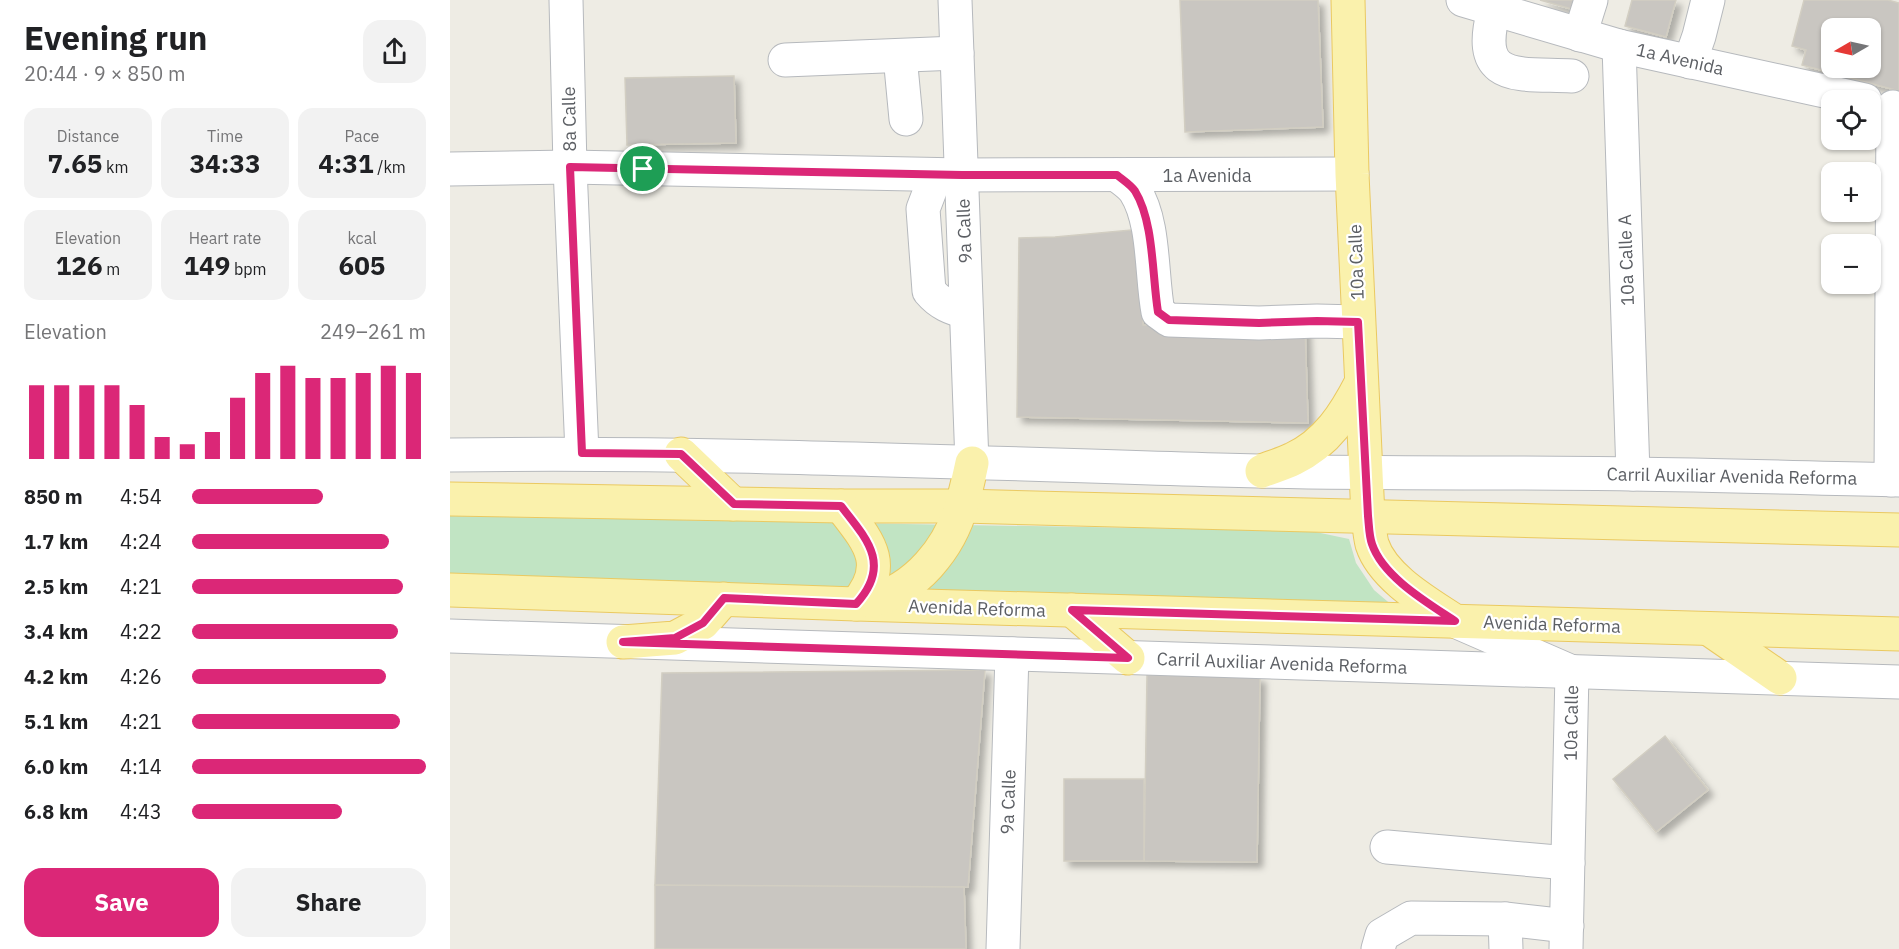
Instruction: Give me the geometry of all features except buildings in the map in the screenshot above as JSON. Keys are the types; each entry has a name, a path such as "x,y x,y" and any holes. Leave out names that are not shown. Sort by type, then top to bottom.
{"main road":[{"name":"10a Calle","path":"1348,0 1358,322 1368,516 1372,544 1381,562 1396,578 1455,621"},
{"path":"1262,471 1294,459 1323,439 1345,413 1361,383"},
{"path":"681,454 734,504"},
{"path":"856,604 880,598 901,588 920,574 936,556 949,537 962,506 972,463"},
{"path":"450,499 962,506 1899,530"},
{"path":"841,506 865,536 873,555 874,566 869,587 856,604"},
{"name":"Avenida Reforma","path":"450,590 1899,634"},
{"path":"623,642 675,638 703,623 724,598"},
{"path":"1072,610 1128,658"},
{"path":"1709,629 1780,678"}],"street":[{"name":"8a Calle","path":"566,0 570,167 582,453"},
{"name":"9a Calle","path":"955,0 957,53 949,175 966,312 972,463"},
{"name":"1a Avenida","path":"1463,0 1619,46 1882,104"},
{"path":"1580,35 1591,0"},
{"path":"1690,62 1708,0"},
{"path":"1494,10 1489,28 1490,51 1494,62 1501,69 1511,72 1572,76"},
{"name":"10a Calle A","path":"1619,46 1633,474"},
{"path":"784,60 957,53"},
{"path":"900,56 906,119"},
{"path":"1882,104 1895,480"},
{"name":"1a Avenida","path":"450,169 570,167 949,175 1352,174"},
{"path":"1117,175 1134,190 1145,218 1152,249 1154,289 1158,312 1169,320 1259,323 1358,322"},
{"name":"Carril Auxiliar Avenida Reforma","path":"450,455 681,454 1262,471 1633,474 1895,480"},
{"name":"10a Calle","path":"1455,621 1572,672 1566,938"},
{"name":"Carril Auxiliar Avenida Reforma","path":"450,636 1899,682"},
{"name":"9a Calle","path":"1003,949 1012,654"},
{"path":"1387,847 1568,863"},
{"path":"1378,949 1382,934 1411,918 1506,934 1566,938"}],"green space":[{"path":"450,516 1311,531 1349,539 1356,563 1374,590 1407,618 1456,638 450,607"}],"route":[{"path":"570,167 643,169 962,175 1117,175 1134,190 1145,218 1152,249 1154,289 1158,312 1169,320 1259,323 1358,322 1368,516 1372,544 1381,562 1396,578 1455,621 1072,610 1128,658 623,642 675,638 703,623 724,598 856,604 869,587 874,566 870,545 841,506 734,504 681,454 582,453 570,167"}]}
